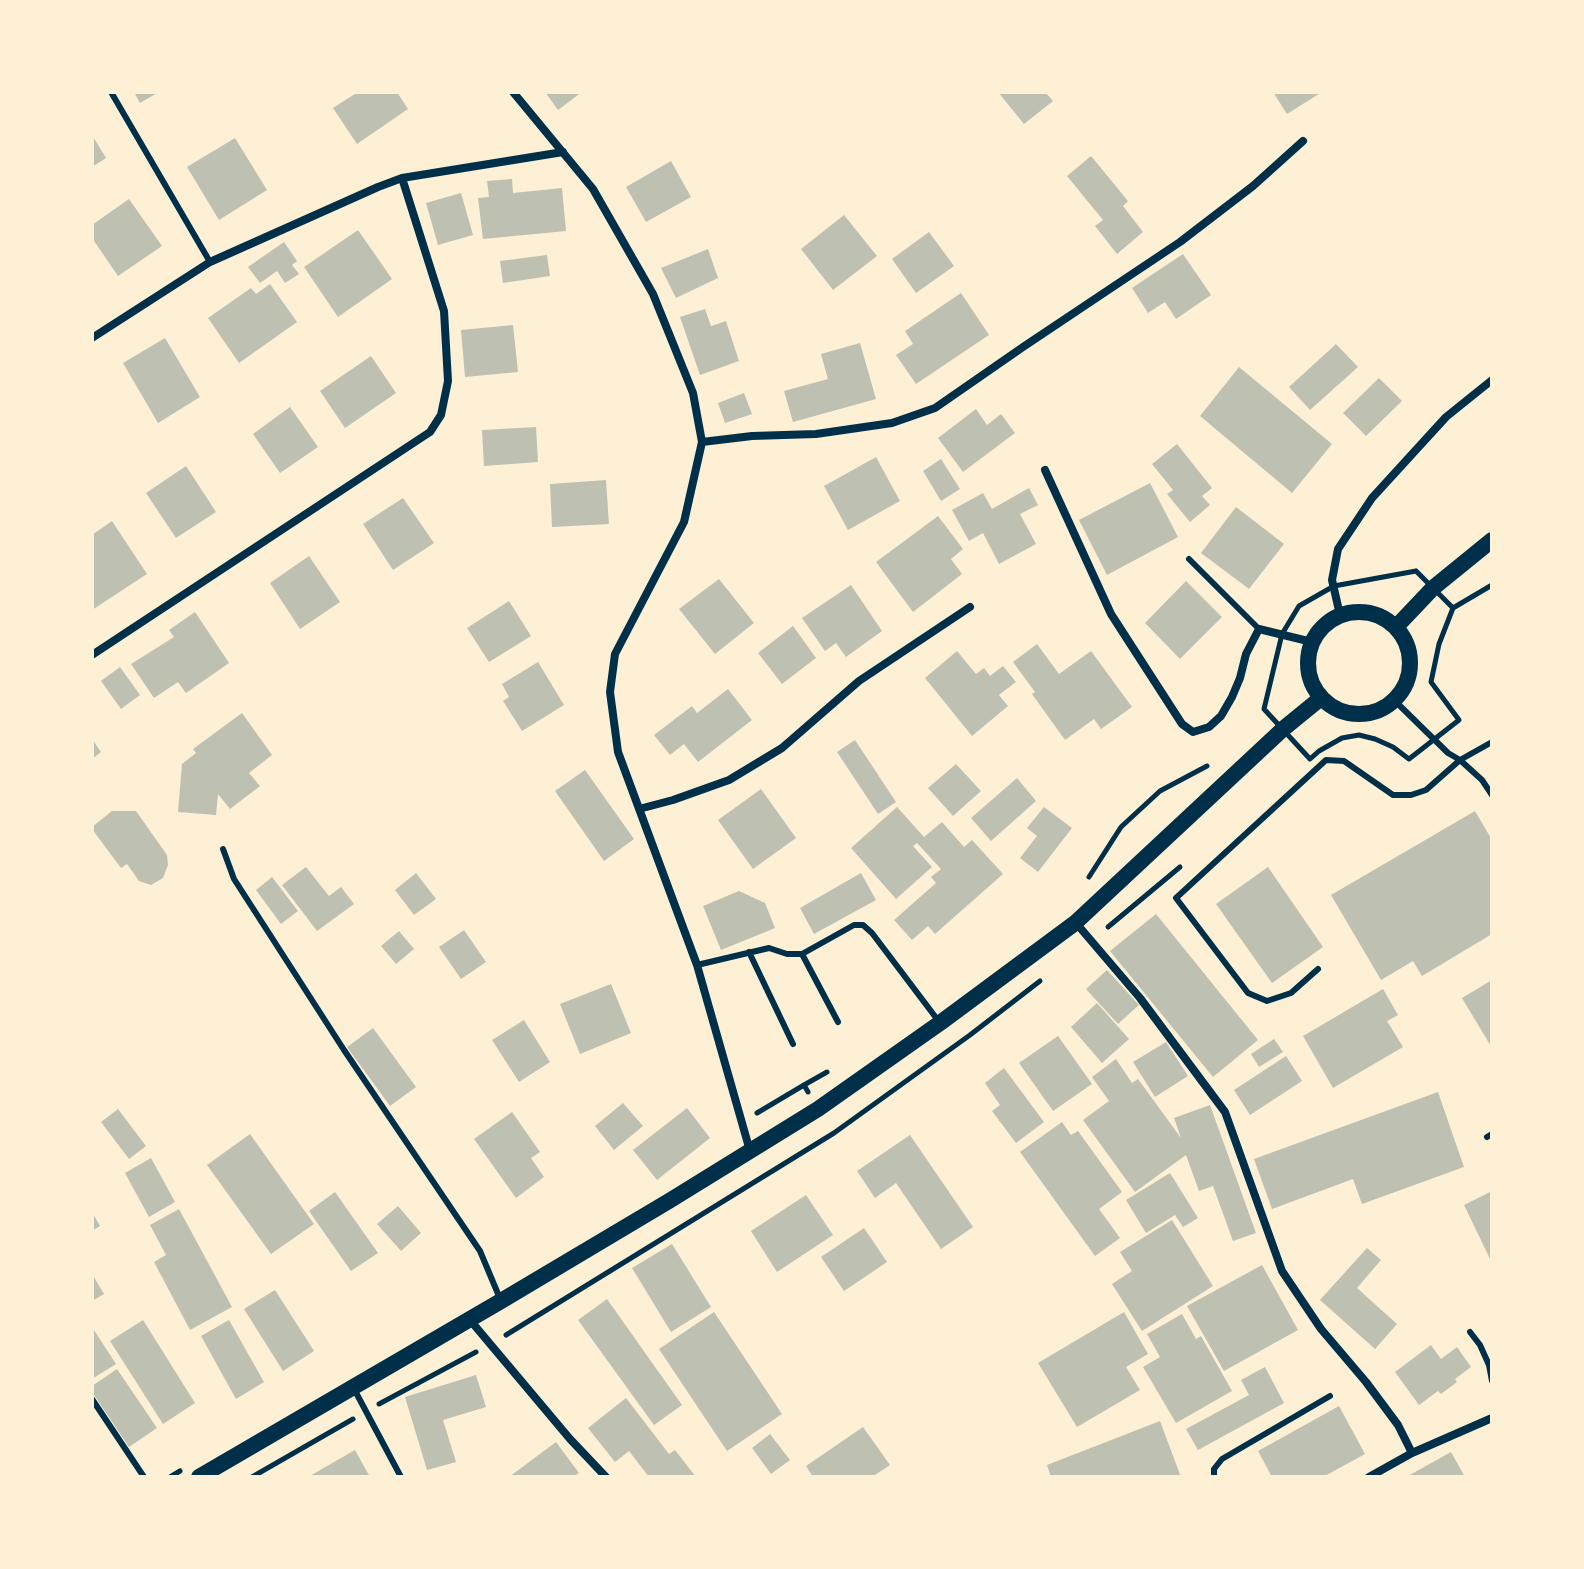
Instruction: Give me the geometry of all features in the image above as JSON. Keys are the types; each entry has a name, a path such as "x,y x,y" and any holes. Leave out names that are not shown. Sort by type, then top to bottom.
{"main road":[{"path":"1396,627 1433,588 1492,540"},
{"path":"1360,611 1380,616 1396,627 1407,644 1411,665 1406,684 1394,700 1377,711 1357,715 1337,710 1321,698 1310,681 1307,661 1312,642 1324,626 1340,615 1360,611"},
{"path":"199,1477 501,1301 818,1109 1075,923 1283,729 1321,698"}],"street":[{"path":"513,92 593,189 653,294 693,393 702,442 684,522 615,654 610,692 618,752 697,965 750,1151"},
{"path":"702,442 752,436 816,434 892,423 935,408 1180,242 1253,186 1303,141"},
{"path":"92,338 210,262 378,187 402,178 563,152"},
{"path":"92,655 430,432 441,415 448,381 444,311 402,178"},
{"path":"1340,615 1332,580 1338,549 1372,498 1446,417 1492,380"},
{"path":"1045,470 1111,614 1182,724 1193,732 1209,727 1221,716 1232,697 1246,654 1259,629 1312,642"},
{"path":"639,809 729,780 782,748 859,681 970,607"},
{"path":"1075,923 1140,998 1225,1112 1282,1271 1321,1329 1398,1425 1412,1453"},
{"path":"470,1319 570,1439 606,1477"},
{"path":"1369,1477 1412,1453 1492,1418"}],"lane":[{"path":"111,92 210,262"},
{"path":"1469,557 1492,551"},
{"path":"1189,559 1259,629"},
{"path":"1394,700 1448,753 1482,780 1492,795"},
{"path":"1318,969 1291,993 1267,1001 1248,993 1176,898 1326,760 1344,761 1393,795 1411,795 1426,790 1460,760 1492,742"},
{"path":"223,849 234,879 264,926 480,1251 501,1301"},
{"path":"697,965 769,948 787,954 802,954 854,925 863,925 940,1023"},
{"path":"749,952 793,1044"},
{"path":"802,954 838,1022"},
{"path":"1470,1332 1489,1365 1492,1381"},
{"path":"353,1387 401,1477"},
{"path":"1214,1477 1214,1469 1222,1459 1330,1396"},
{"path":"92,1399 144,1477"}],"path":[{"path":"1255,721 1264,709 1282,634 1299,606 1334,586 1416,571 1453,608"},
{"path":"1264,709 1310,759 1342,738 1359,735 1393,747 1409,759 1459,720 1431,682 1439,644 1453,608 1492,585"},
{"path":"1083,886 1121,827 1160,791 1215,762"},
{"path":"804,1085 829,1070"},
{"path":"252,1477 491,1344 834,1133"}],"building":[{"path":"134,92 159,92 140,103"},
{"path":"358,92 397,92 408,109 357,144 333,108"},
{"path":"545,92 582,92 558,110"},
{"path":"998,92 1045,92 1053,101 1024,124"},
{"path":"1273,92 1322,92 1287,114"},
{"path":"92,135 106,158 92,167"},
{"path":"235,138 267,190 219,220 187,167"},
{"path":"1091,156 1128,201 1123,206 1143,232 1117,254 1095,226 1103,220 1067,176"},
{"path":"671,161 691,197 646,222 626,187"},
{"path":"512,179 513,193 562,188 566,231 483,239 478,198 489,197 487,181"},
{"path":"461,193 473,235 438,245 426,203"},
{"path":"129,199 162,246 118,276 92,238 92,225"},
{"path":"844,215 877,256 833,290 801,249"},
{"path":"358,230 392,279 338,317 304,267"},
{"path":"929,232 954,266 916,293 892,259"},
{"path":"284,242 297,261 292,265 299,274 285,283 277,271 260,283 248,267"},
{"path":"708,249 718,278 676,298 661,268"},
{"path":"1183,254 1211,295 1176,319 1165,302 1148,313 1132,288"},
{"path":"547,255 550,276 503,283 500,261"},
{"path":"270,284 297,322 239,363 208,318 251,288 256,294"},
{"path":"961,293 989,335 916,384 896,355 913,344 905,331"},
{"path":"705,309 711,326 726,321 739,361 700,375 680,317"},
{"path":"513,325 518,372 465,377 461,330"},
{"path":"165,338 200,397 158,423 123,363"},
{"path":"860,343 876,399 793,422 784,391 828,379 821,354"},
{"path":"1336,344 1358,367 1310,410 1289,387"},
{"path":"371,356 396,393 345,428 320,391"},
{"path":"1239,367 1332,444 1292,493 1200,416"},
{"path":"1379,378 1402,401 1366,436 1343,413"},
{"path":"744,393 752,414 725,423 718,403"},
{"path":"290,407 318,447 280,473 253,434"},
{"path":"976,409 987,425 1001,414 1015,433 963,472 938,438"},
{"path":"536,427 538,462 484,466 482,430"},
{"path":"1177,444 1212,488 1202,496 1210,505 1190,522 1167,494 1173,490 1152,464"},
{"path":"876,457 900,501 848,530 824,486"},
{"path":"941,459 960,489 941,501 923,471"},
{"path":"186,466 216,512 176,538 146,493"},
{"path":"606,480 609,524 552,527 550,484"},
{"path":"1150,483 1178,537 1107,575 1079,520"},
{"path":"1029,488 1038,505 1020,514 1036,544 999,564 983,533 969,541 952,510 983,493 992,509"},
{"path":"403,498 434,543 393,570 363,524"},
{"path":"1236,507 1284,544 1249,589 1201,553"},
{"path":"938,516 963,549 951,559 962,574 913,612 876,562"},
{"path":"112,521 147,574 92,610 92,535"},
{"path":"309,556 340,602 300,629 270,583"},
{"path":"719,579 754,623 715,654 679,609"},
{"path":"1186,581 1222,617 1180,659 1145,623"},
{"path":"851,585 882,631 846,657 836,643 825,651 802,618"},
{"path":"509,601 531,636 489,662 467,628"},
{"path":"195,612 229,663 186,693 178,682 154,698 131,664 174,637 169,630"},
{"path":"793,626 816,658 782,684 758,653"},
{"path":"1037,644 1059,674 1091,651 1132,707 1101,729 1094,719 1065,740 1013,662"},
{"path":"957,651 976,674 984,668 990,676 1003,666 1016,682 999,695 1008,706 972,736 925,678"},
{"path":"538,662 564,705 522,731 503,701 509,697 502,684"},
{"path":"120,667 140,695 121,709 101,681"},
{"path":"728,689 752,720 698,762 684,744 670,755 654,735 692,706 697,713"},
{"path":"242,713 272,755 249,773 260,786 230,809 218,794 216,815 178,812 182,764 196,753 193,749"},
{"path":"92,739 101,752 92,759"},
{"path":"855,740 896,802 878,814 837,752"},
{"path":"956,764 981,791 953,816 928,788"},
{"path":"585,770 634,839 604,861 555,791"},
{"path":"1017,778 1036,801 991,841 971,818"},
{"path":"761,789 796,838 753,869 718,820"},
{"path":"897,807 924,837 942,822 964,847 972,840 1003,874 935,934 928,926 912,940 894,920 936,883 931,877 941,869 917,843 913,846 932,867 896,899 851,848"},
{"path":"1044,807 1072,828 1038,872 1020,858 1037,836 1027,828"},
{"path":"112,811 136,811 167,855 168,865 163,878 151,885 139,881 127,864 121,868 92,829"},
{"path":"1475,811 1492,840 1492,934 1422,976 1413,961 1381,980 1331,895"},
{"path":"306,867 329,896 341,887 354,904 317,931 282,885"},
{"path":"1268,867 1323,947 1272,983 1216,904"},
{"path":"416,873 436,899 414,915 395,890"},
{"path":"861,873 876,900 814,934 800,908"},
{"path":"272,877 298,911 281,924 256,890"},
{"path":"739,891 765,903 775,928 721,950 703,906"},
{"path":"1156,914 1258,1040 1213,1077 1110,951"},
{"path":"464,930 486,962 461,979 439,947"},
{"path":"399,931 414,949 396,964 381,946"},
{"path":"1107,970 1139,1005 1118,1024 1086,989"},
{"path":"1492,980 1492,1048 1462,998"},
{"path":"611,984 631,1033 580,1054 560,1004"},
{"path":"1383,989 1398,1015 1387,1021 1403,1047 1333,1088 1303,1036"},
{"path":"1097,1003 1129,1039 1102,1063 1071,1027"},
{"path":"524,1020 550,1062 519,1082 492,1040"},
{"path":"373,1028 416,1087 390,1106 347,1047"},
{"path":"1058,1036 1092,1084 1053,1111 1019,1063"},
{"path":"1274,1039 1283,1052 1259,1067 1251,1054"},
{"path":"1166,1042 1188,1076 1155,1097 1133,1062"},
{"path":"1286,1056 1302,1081 1250,1115 1234,1090"},
{"path":"1116,1059 1132,1083 1138,1079 1181,1138 1174,1118 1210,1105 1256,1233 1233,1241 1213,1186 1199,1191 1186,1155 1135,1192 1083,1120 1109,1101 1092,1077"},
{"path":"1004,1068 1044,1122 1016,1143 992,1111 1000,1105 985,1083"},
{"path":"1438,1092 1464,1167 1362,1204 1353,1179 1272,1209 1254,1159"},
{"path":"623,1103 643,1126 614,1150 595,1126"},
{"path":"687,1108 710,1138 657,1180 633,1150"},
{"path":"118,1109 146,1146 129,1159 101,1122"},
{"path":"512,1112 540,1152 531,1158 544,1177 516,1198 474,1139"},
{"path":"1062,1122 1071,1135 1078,1131 1122,1192 1099,1209 1120,1238 1095,1256 1020,1152"},
{"path":"250,1134 314,1224 271,1254 207,1165"},
{"path":"910,1135 973,1227 941,1249 896,1183 875,1198 857,1171"},
{"path":"151,1158 175,1202 149,1217 125,1173"},
{"path":"1170,1173 1198,1218 1183,1227 1175,1215 1146,1233 1126,1200"},
{"path":"1492,1191 1492,1263 1464,1205"},
{"path":"335,1192 378,1253 351,1271 309,1211"},
{"path":"806,1195 833,1235 777,1272 751,1231"},
{"path":"398,1206 421,1233 401,1251 377,1224"},
{"path":"179,1209 232,1307 190,1330 154,1262 166,1255 150,1225"},
{"path":"92,1212 100,1226 92,1231"},
{"path":"1172,1220 1213,1286 1142,1331 1112,1284 1132,1271 1120,1252"},
{"path":"864,1228 887,1262 844,1291 821,1257"},
{"path":"672,1244 711,1307 671,1332 632,1268"},
{"path":"1367,1248 1381,1260 1357,1288 1397,1324 1375,1349 1320,1300"},
{"path":"1262,1265 1298,1330 1224,1371 1187,1306"},
{"path":"92,1274 104,1294 92,1301"},
{"path":"275,1290 314,1351 283,1371 244,1309"},
{"path":"607,1299 682,1405 654,1425 578,1320"},
{"path":"714,1312 782,1414 727,1451 659,1349"},
{"path":"1124,1312 1148,1354 1126,1367 1140,1390 1077,1427 1038,1363"},
{"path":"1182,1314 1196,1339 1201,1336 1232,1391 1176,1423 1143,1367 1160,1357 1147,1334"},
{"path":"143,1320 195,1403 163,1424 110,1341"},
{"path":"229,1320 264,1382 236,1399 201,1336"},
{"path":"92,1327 116,1364 92,1379"},
{"path":"1431,1345 1441,1359 1457,1347 1471,1367 1441,1394 1438,1391 1419,1405 1395,1372"},
{"path":"1265,1367 1284,1403 1198,1450 1186,1429 1249,1395 1241,1380"},
{"path":"117,1369 157,1428 129,1447 92,1392 92,1386"},
{"path":"476,1375 486,1407 443,1420 456,1462 427,1470 405,1397"},
{"path":"626,1398 669,1454 675,1450 696,1477 649,1477 629,1451 615,1462 588,1428"},
{"path":"1339,1406 1365,1454 1323,1477 1272,1477 1258,1451"},
{"path":"1160,1421 1181,1477 1051,1477 1047,1465"},
{"path":"863,1427 890,1465 872,1477 813,1477 806,1466"},
{"path":"770,1434 790,1460 771,1474 752,1448"},
{"path":"556,1442 579,1473 573,1477 509,1477"},
{"path":"355,1450 370,1477 308,1477"},
{"path":"1451,1452 1465,1477 1406,1477"}]}
